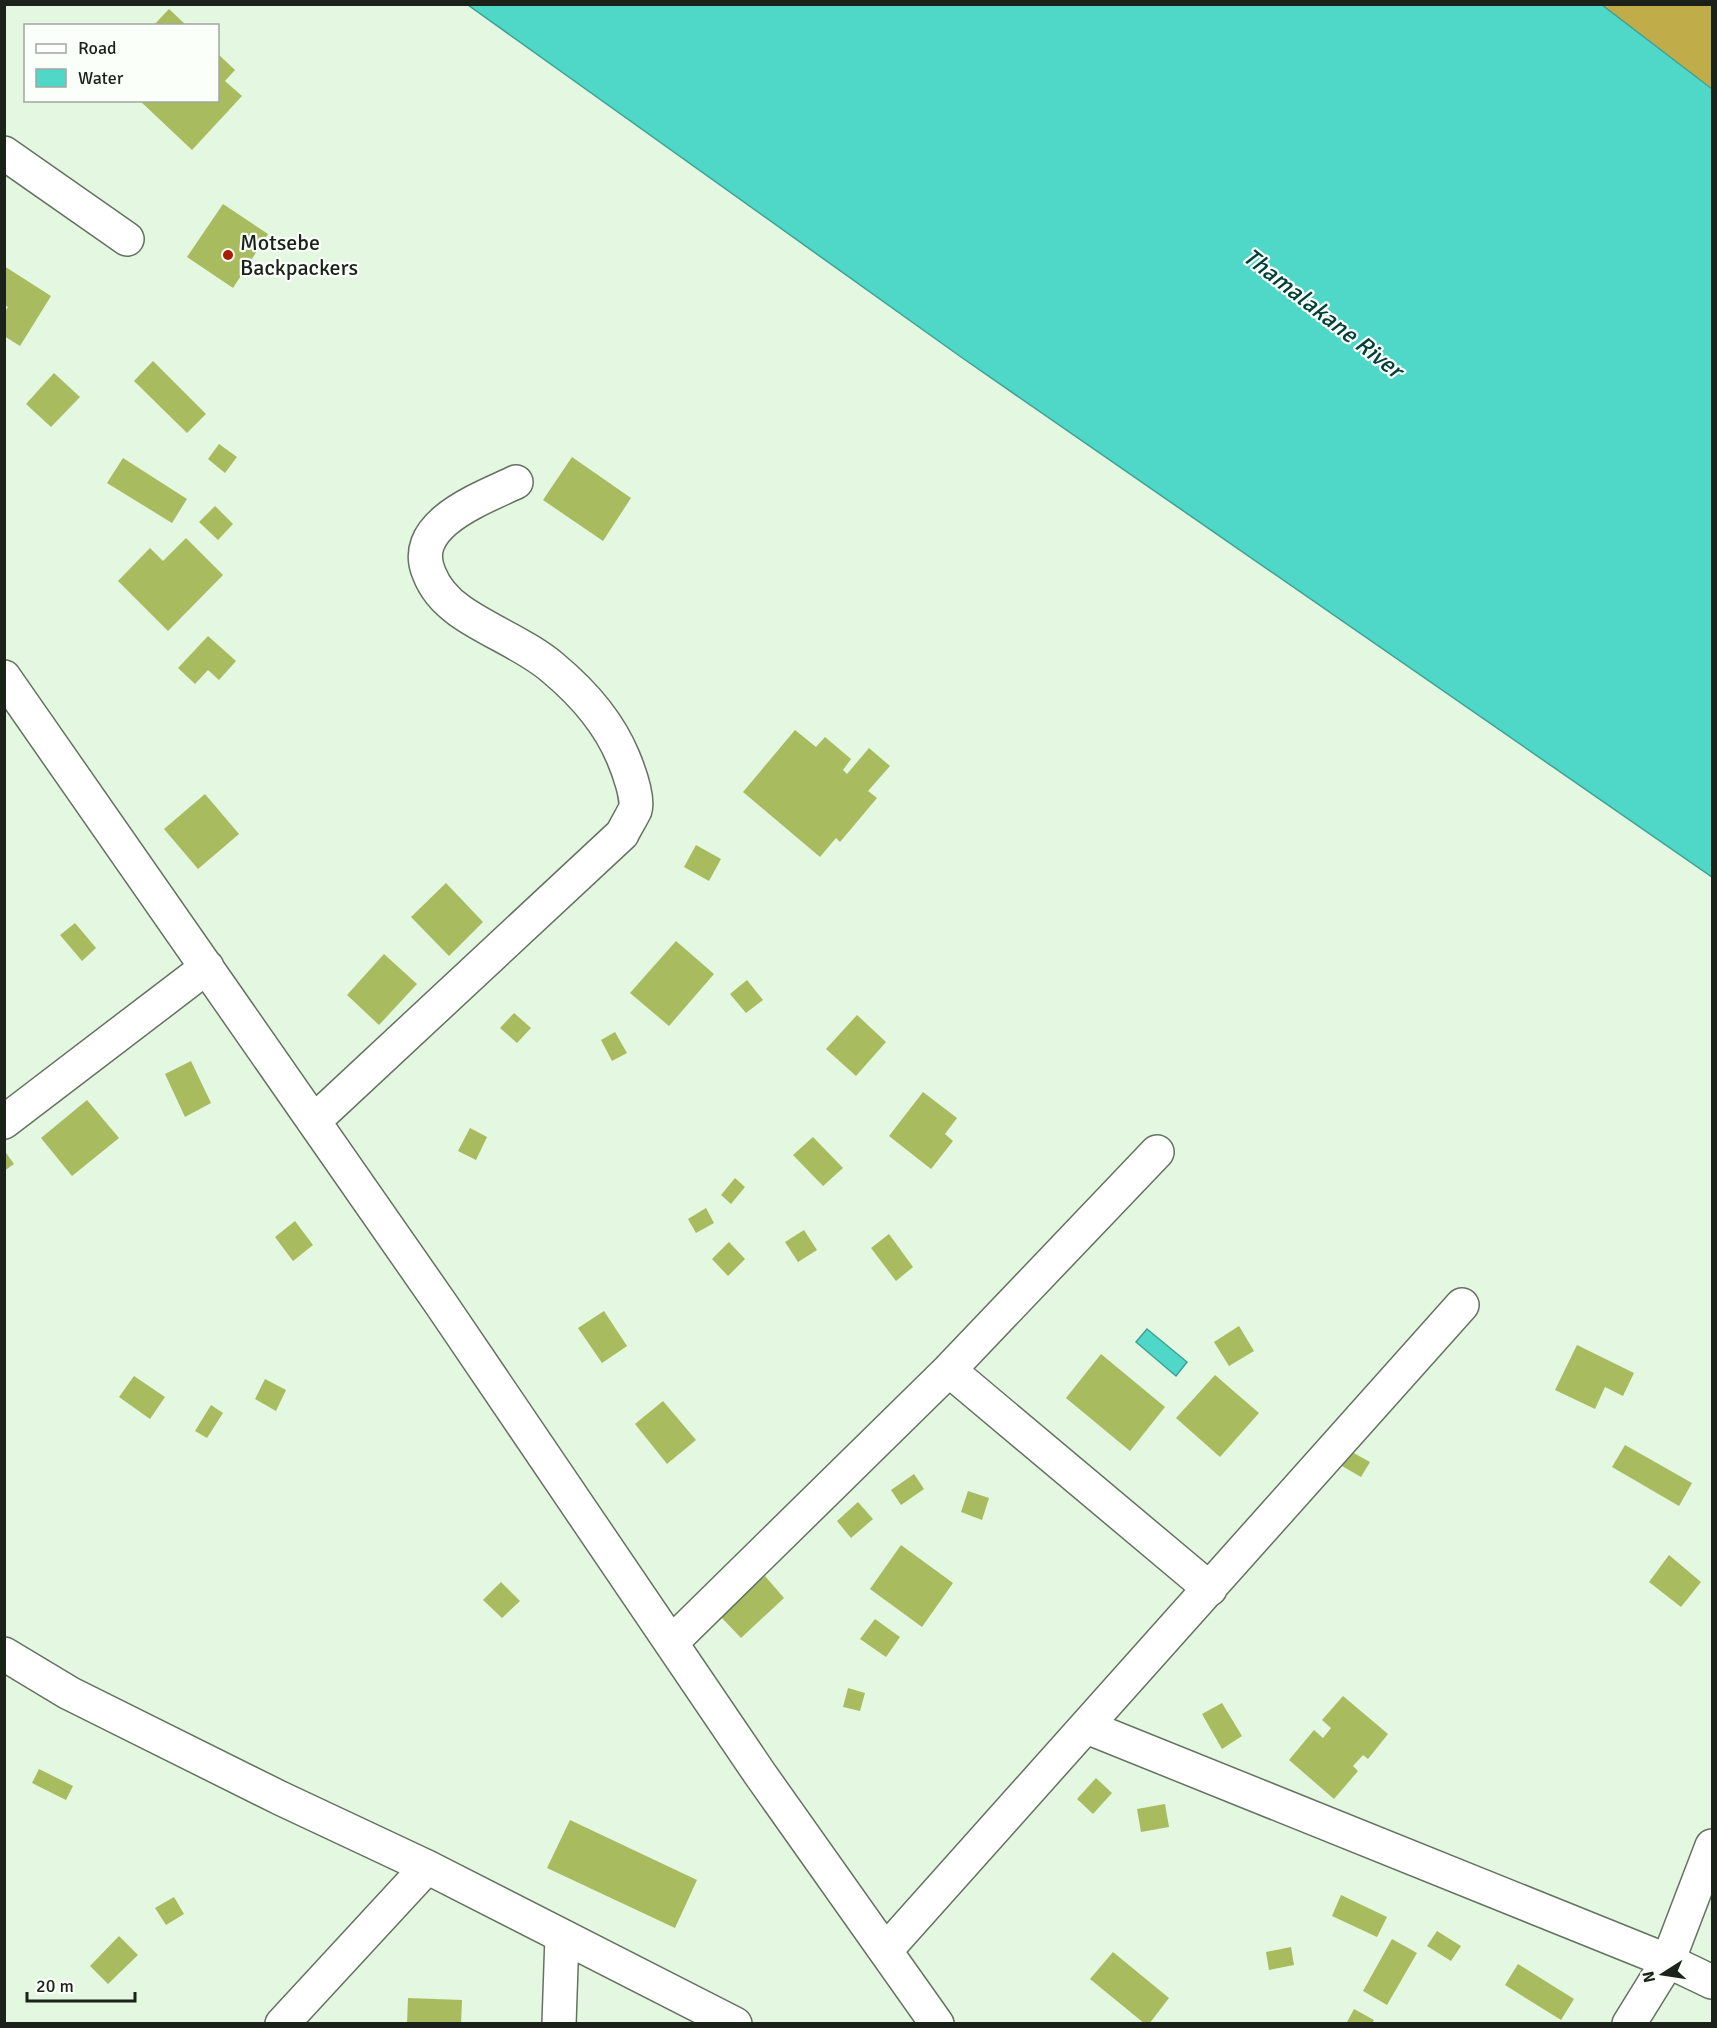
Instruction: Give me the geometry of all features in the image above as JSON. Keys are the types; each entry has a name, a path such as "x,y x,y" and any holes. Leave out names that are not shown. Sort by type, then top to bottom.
{"street":[{"path":"4,153 127,239"},
{"path":"314,1121 622,834 636,807 630,776 616,741 591,704 552,667 459,610 435,588 424,562 428,539 445,520 466,506 516,482"},
{"path":"4,677 314,1121 760,1774 937,2024"},
{"path":"4,1122 207,967"},
{"path":"671,1643 949,1370 1156,1152"},
{"path":"886,1950 1461,1305"},
{"path":"949,1370 1210,1589"},
{"path":"4,1654 69,1693 280,1798 427,1867 735,2024"},
{"path":"1087,1727 1668,1961 1713,1982"},
{"path":"1629,2024 1668,1961 1713,1846"},
{"path":"282,2024 427,1867"},
{"path":"559,2024 562,1936"}],"shaded area":[{"path":"1602,5 1712,5 1712,89"}],"water":[{"name":"Thamalakane River","path":"468,5 1602,5 1712,89 1712,877 961,357"},
{"path":"1147,1329 1187,1362 1176,1376 1136,1342"}],"building":[{"path":"169,9 185,24 155,24"},
{"path":"219,55 235,70 225,81 242,96 192,150 141,102 219,102"},
{"path":"223,204 268,234 233,288 187,257"},
{"path":"4,266 51,296 20,346 4,336 4,312 8,307 4,305"},
{"path":"153,361 206,414 187,433 134,381"},
{"path":"54,373 80,397 51,427 26,404"},
{"path":"219,444 237,457 225,473 208,459"},
{"path":"572,457 631,498 603,541 543,500"},
{"path":"123,458 187,499 172,523 107,483"},
{"path":"215,506 233,524 218,540 199,522"},
{"path":"186,538 223,575 168,631 118,581 150,548 163,561"},
{"path":"208,636 236,661 219,680 208,670 195,684 178,668"},
{"path":"795,730 816,747 825,737 851,759 843,770 847,774 869,748 890,766 868,791 877,798 840,842 836,838 820,857 743,792"},
{"path":"205,794 239,834 198,869 164,829"},
{"path":"696,845 721,859 709,881 684,867"},
{"path":"446,883 483,922 449,956 411,917"},
{"path":"75,923 96,948 82,961 60,935"},
{"path":"676,941 714,974 669,1026 630,993"},
{"path":"384,954 417,984 379,1025 347,995"},
{"path":"747,980 763,1000 746,1013 730,994"},
{"path":"514,1013 531,1028 517,1043 500,1028"},
{"path":"857,1015 886,1042 856,1076 826,1049"},
{"path":"615,1032 627,1053 612,1061 601,1040"},
{"path":"191,1061 211,1103 185,1117 165,1074"},
{"path":"923,1092 957,1118 945,1134 953,1141 931,1169 889,1136"},
{"path":"87,1100 119,1138 72,1176 41,1138"},
{"path":"470,1128 487,1137 476,1160 458,1151"},
{"path":"813,1137 843,1168 823,1186 793,1155"},
{"path":"4,1150 14,1164 4,1171"},
{"path":"735,1178 745,1187 731,1204 721,1195"},
{"path":"706,1208 714,1223 696,1233 688,1219"},
{"path":"295,1221 313,1245 293,1261 275,1237"},
{"path":"804,1230 817,1250 798,1262 785,1242"},
{"path":"889,1234 913,1267 896,1281 871,1248"},
{"path":"729,1242 745,1259 728,1276 712,1259"},
{"path":"604,1311 627,1346 602,1363 578,1328"},
{"path":"1239,1326 1254,1351 1229,1366 1214,1342"},
{"path":"1577,1345 1634,1373 1623,1396 1605,1387 1595,1409 1555,1390"},
{"path":"1101,1354 1165,1407 1130,1451 1066,1398"},
{"path":"1215,1375 1259,1413 1220,1457 1176,1418"},
{"path":"134,1376 165,1397 150,1419 119,1397"},
{"path":"265,1379 286,1390 276,1411 255,1399"},
{"path":"663,1401 696,1440 667,1464 635,1424"},
{"path":"211,1405 223,1413 207,1438 195,1431"},
{"path":"1625,1445 1692,1483 1679,1506 1612,1467"},
{"path":"1350,1451 1370,1462 1361,1477 1342,1466"},
{"path":"914,1474 924,1489 901,1505 891,1490"},
{"path":"968,1491 989,1498 982,1520 961,1512"},
{"path":"858,1502 873,1519 851,1538 837,1521"},
{"path":"901,1545 953,1583 922,1627 870,1589"},
{"path":"1669,1555 1701,1582 1681,1607 1649,1582"},
{"path":"765,1576 784,1598 741,1638 721,1617"},
{"path":"501,1582 520,1601 502,1618 483,1600"},
{"path":"875,1619 900,1637 886,1657 860,1639"},
{"path":"848,1688 865,1693 860,1711 843,1707"},
{"path":"1343,1696 1388,1734 1368,1759 1363,1755 1353,1766 1358,1771 1334,1799 1289,1760 1314,1730 1323,1738 1331,1728 1322,1720"},
{"path":"1222,1703 1242,1736 1222,1749 1202,1714"},
{"path":"39,1769 73,1786 66,1800 32,1783"},
{"path":"1096,1778 1112,1793 1093,1814 1077,1799"},
{"path":"1165,1804 1169,1827 1141,1832 1137,1809"},
{"path":"570,1820 697,1880 675,1928 547,1868"},
{"path":"1341,1895 1387,1917 1377,1937 1332,1916"},
{"path":"174,1897 184,1914 166,1925 155,1908"},
{"path":"1437,1931 1461,1946 1451,1961 1427,1946"},
{"path":"119,1936 138,1955 108,1984 90,1966"},
{"path":"1392,1939 1417,1953 1387,2005 1363,1991"},
{"path":"1291,1947 1294,1965 1269,1970 1266,1952"},
{"path":"1113,1952 1169,1998 1149,2024 1145,2024 1090,1979"},
{"path":"1518,1964 1574,1999 1561,2020 1505,1985"},
{"path":"408,1998 462,2000 461,2024 407,2024"},
{"path":"1354,2009 1374,2020 1372,2024 1346,2024"}],"place":[{"name":"Motsebe Backpackers","path":"228,255"}]}
